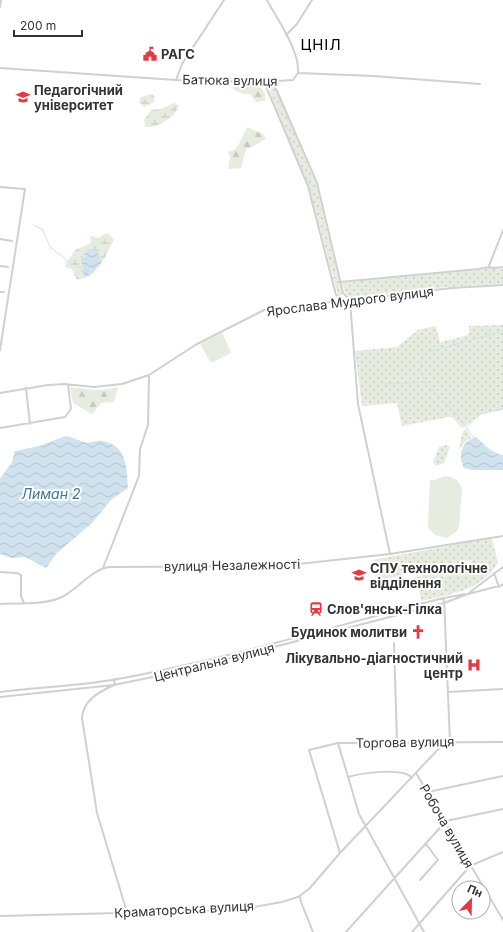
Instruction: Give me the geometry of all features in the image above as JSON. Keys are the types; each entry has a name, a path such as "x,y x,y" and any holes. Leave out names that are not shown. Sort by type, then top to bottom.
{"street":[{"path":"0,7 1,0"},
{"path":"176,80 182,64 224,0"},
{"path":"267,0 295,53 298,73"},
{"path":"286,34 297,24 312,0"},
{"name":"Батюка вулиця","path":"0,68 176,80 273,82 293,80 298,73 373,76 480,84"},
{"path":"260,82 266,87 308,186 336,295 344,301"},
{"path":"273,82 316,183 343,293 350,300 358,404 390,554"},
{"path":"0,187 25,189 0,350"},
{"path":"489,266 503,230"},
{"path":"0,239 12,241"},
{"path":"0,266 8,267"},
{"path":"340,282 479,269 489,266 496,268 503,267"},
{"name":"Ярослава Мудрого вулиця","path":"0,393 48,385 104,387 122,384 149,375 197,344 255,314 278,308 452,288 503,285"},
{"path":"0,604 24,603 62,597 103,568 139,476 140,450 148,425 149,375"},
{"path":"0,428 60,419 68,414 72,406 68,385"},
{"path":"26,388 30,424"},
{"name":"вулиця Незалежності","path":"103,568 143,566 280,566 390,554 503,536"},
{"path":"468,594 503,567"},
{"path":"0,572 21,574 22,601 24,603"},
{"path":"494,573 499,587"},
{"name":"Центральна вулиця","path":"0,692 115,679 210,659 444,598 468,594 503,585"},
{"name":"Центральна вулиця","path":"0,697 114,685 205,666 444,603 468,594"},
{"path":"444,598 450,742"},
{"path":"394,643 397,743"},
{"path":"115,679 114,685 93,697 83,710 82,718 97,813 126,909 129,912"},
{"path":"448,692 503,688"},
{"name":"Краматорська вулиця","path":"0,916 237,910 282,902 300,896 309,889 340,853 445,742"},
{"name":"Торгова вулиця","path":"340,853 309,750 338,743 503,742"},
{"path":"338,743 359,814 424,932"},
{"path":"348,777 362,773 403,772 412,778"},
{"name":"Робоча вулиця","path":"416,773 446,821 470,866 503,920"},
{"path":"428,792 503,776"},
{"path":"346,932 446,821 503,809"},
{"path":"420,880 438,860 426,844"},
{"path":"412,932 470,866 503,852"},
{"path":"300,896 313,932"}],"green space":[{"path":"233,82 259,84 265,94 265,101 256,102 250,94 243,94 233,89"},
{"path":"269,84 274,86 316,184 342,294 341,296 338,296 309,186 268,87"},
{"path":"152,94 155,97 153,103 144,107 139,102 141,97"},
{"path":"174,103 179,106 169,118 155,126 145,127 144,120 151,110 161,109"},
{"path":"247,127 263,134 266,139 246,149 241,168 228,169 230,157 228,152 234,150 238,146"},
{"path":"105,234 109,234 114,240 104,259 102,262 95,250 86,251 87,254 83,257 81,262 84,278 77,280 72,269 65,267 67,263 64,263 68,261 75,250 91,243 90,236 99,238"},
{"path":"489,268 503,269 503,284 447,287 352,298 346,294 342,283 479,270"},
{"path":"503,325 503,410 481,414 462,428 452,417 402,426 397,403 362,406 355,351 397,347 418,330 436,326 440,342 469,335 469,326"},
{"path":"222,333 231,353 211,363 200,344"},
{"path":"70,387 100,390 118,387 114,402 101,403 92,414 73,403"},
{"path":"466,429 471,438 465,442 459,450 462,433"},
{"path":"445,445 450,447 444,463 436,466 433,462 439,447"},
{"path":"445,476 456,480 462,489 459,526 457,531 447,538 435,535 428,527 430,480 435,480"},
{"path":"492,538 498,563 491,573 474,586 464,590 422,601 418,587 403,590 400,581 471,563 471,560 376,581 372,560"}],"water":[{"path":"88,249 96,250 102,262 92,274 84,278 81,259 86,256 86,251"},
{"name":"Лиман 2","path":"66,436 86,442 102,441 110,443 116,447 124,458 128,488 111,500 92,523 56,554 46,568 25,557 12,558 0,554 0,479 12,462 15,451 39,446"},
{"path":"476,437 491,450 503,455 503,470 473,470 464,468 461,458 462,449 467,442"}],"waterway":[{"path":"34,225 43,230 49,245 55,251 76,267 82,267"},
{"path":"425,382 421,374 421,366 423,359 428,352 503,331"},
{"path":"385,384 426,382 456,413 473,437"},
{"path":"467,426 481,414 503,408"}],"place":[{"name":"РАГС","path":"150,54"},
{"name":"Педагогічний університет","path":"23,97"},
{"name":"СПУ технологічне відділення","path":"359,575"},
{"name":"Слов'янськ-Гілка","path":"316,609"},
{"name":"Будинок молитви","path":"418,632"},
{"name":"Лікувально-діагностичний центр","path":"474,665"}],"district":[{"name":"ЦНІЛ","path":"321,45"}]}
